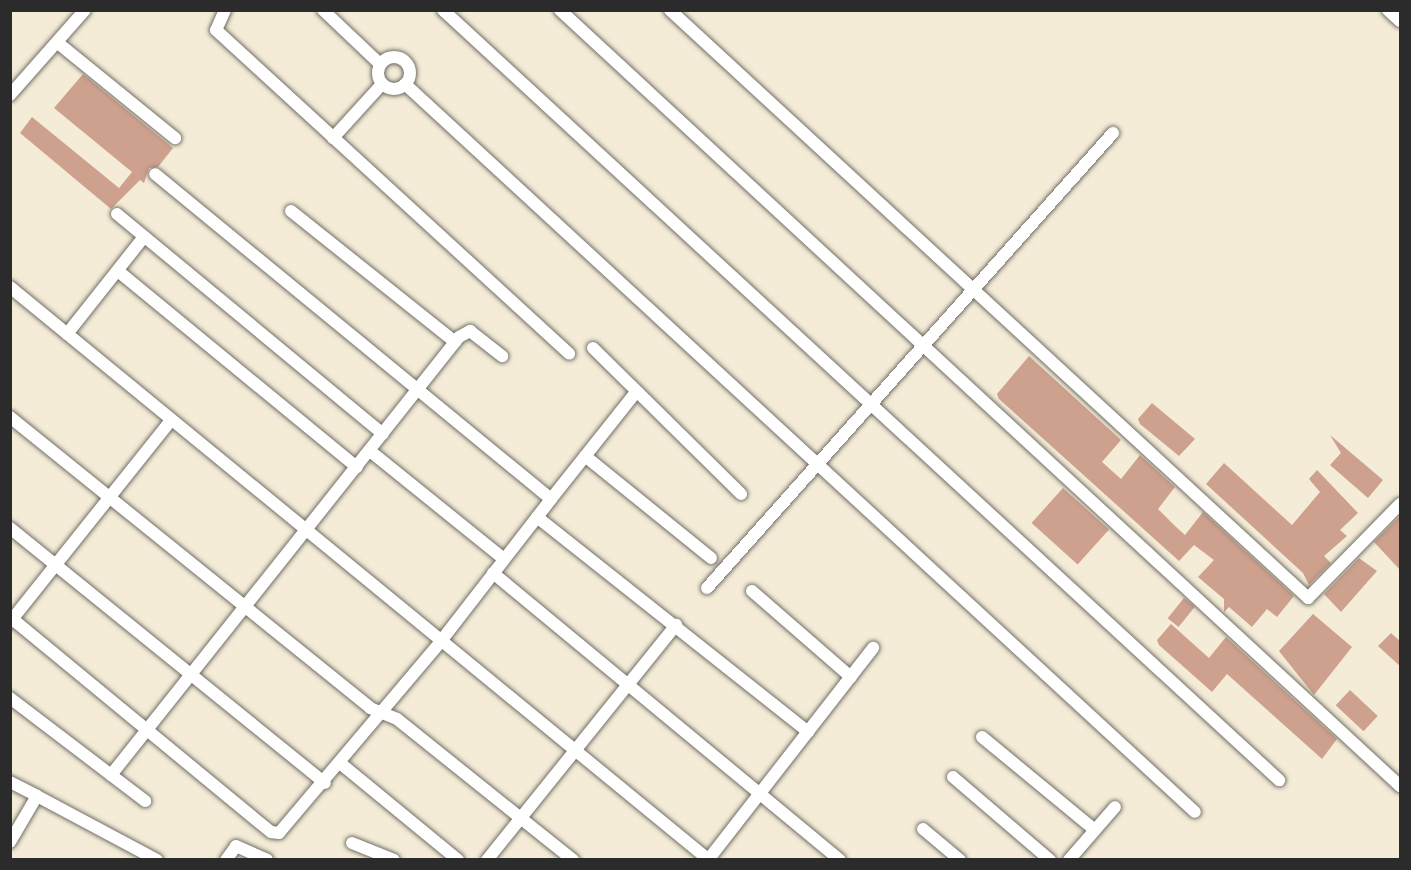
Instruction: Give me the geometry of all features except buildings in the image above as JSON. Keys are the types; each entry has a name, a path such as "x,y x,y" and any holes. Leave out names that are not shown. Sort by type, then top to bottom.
{"street":[{"path":"10,95 85,10"},
{"path":"225,10 216,30 569,354"},
{"path":"323,10 381,64 382,84 333,138"},
{"path":"443,10 1279,780"},
{"path":"560,10 1401,786"},
{"path":"670,10 1308,598 1401,504"},
{"path":"1388,10 1401,21"},
{"path":"58,43 175,138"},
{"path":"381,64 389,57 405,60 410,70 405,84 396,89 382,84"},
{"path":"405,84 1195,812"},
{"path":"707,588 816,463 1113,133"},
{"path":"155,174 550,499"},
{"path":"291,211 455,342"},
{"path":"117,214 383,434"},
{"path":"67,334 144,237"},
{"path":"118,271 357,467"},
{"path":"10,287 709,859 873,648"},
{"path":"111,775 455,342 470,331 502,356"},
{"path":"592,348 741,494"},
{"path":"171,420 57,565 11,619 271,832 285,830 325,783 441,641 636,392"},
{"path":"10,417 108,500 245,609 381,712 397,719 573,860"},
{"path":"370,450 504,559"},
{"path":"585,456 711,558"},
{"path":"537,517 808,732"},
{"path":"10,528 193,673 325,783"},
{"path":"494,573 840,860"},
{"path":"752,591 851,677"},
{"path":"488,860 574,749 676,625"},
{"path":"10,698 145,801"},
{"path":"982,737 1095,830"},
{"path":"340,763 458,860"},
{"path":"953,777 1050,860"},
{"path":"10,782 157,860"},
{"path":"10,843 37,796"},
{"path":"1069,860 1115,807"},
{"path":"923,829 960,860"},
{"path":"352,843 394,860"},
{"path":"226,860 236,846 267,860"}]}
